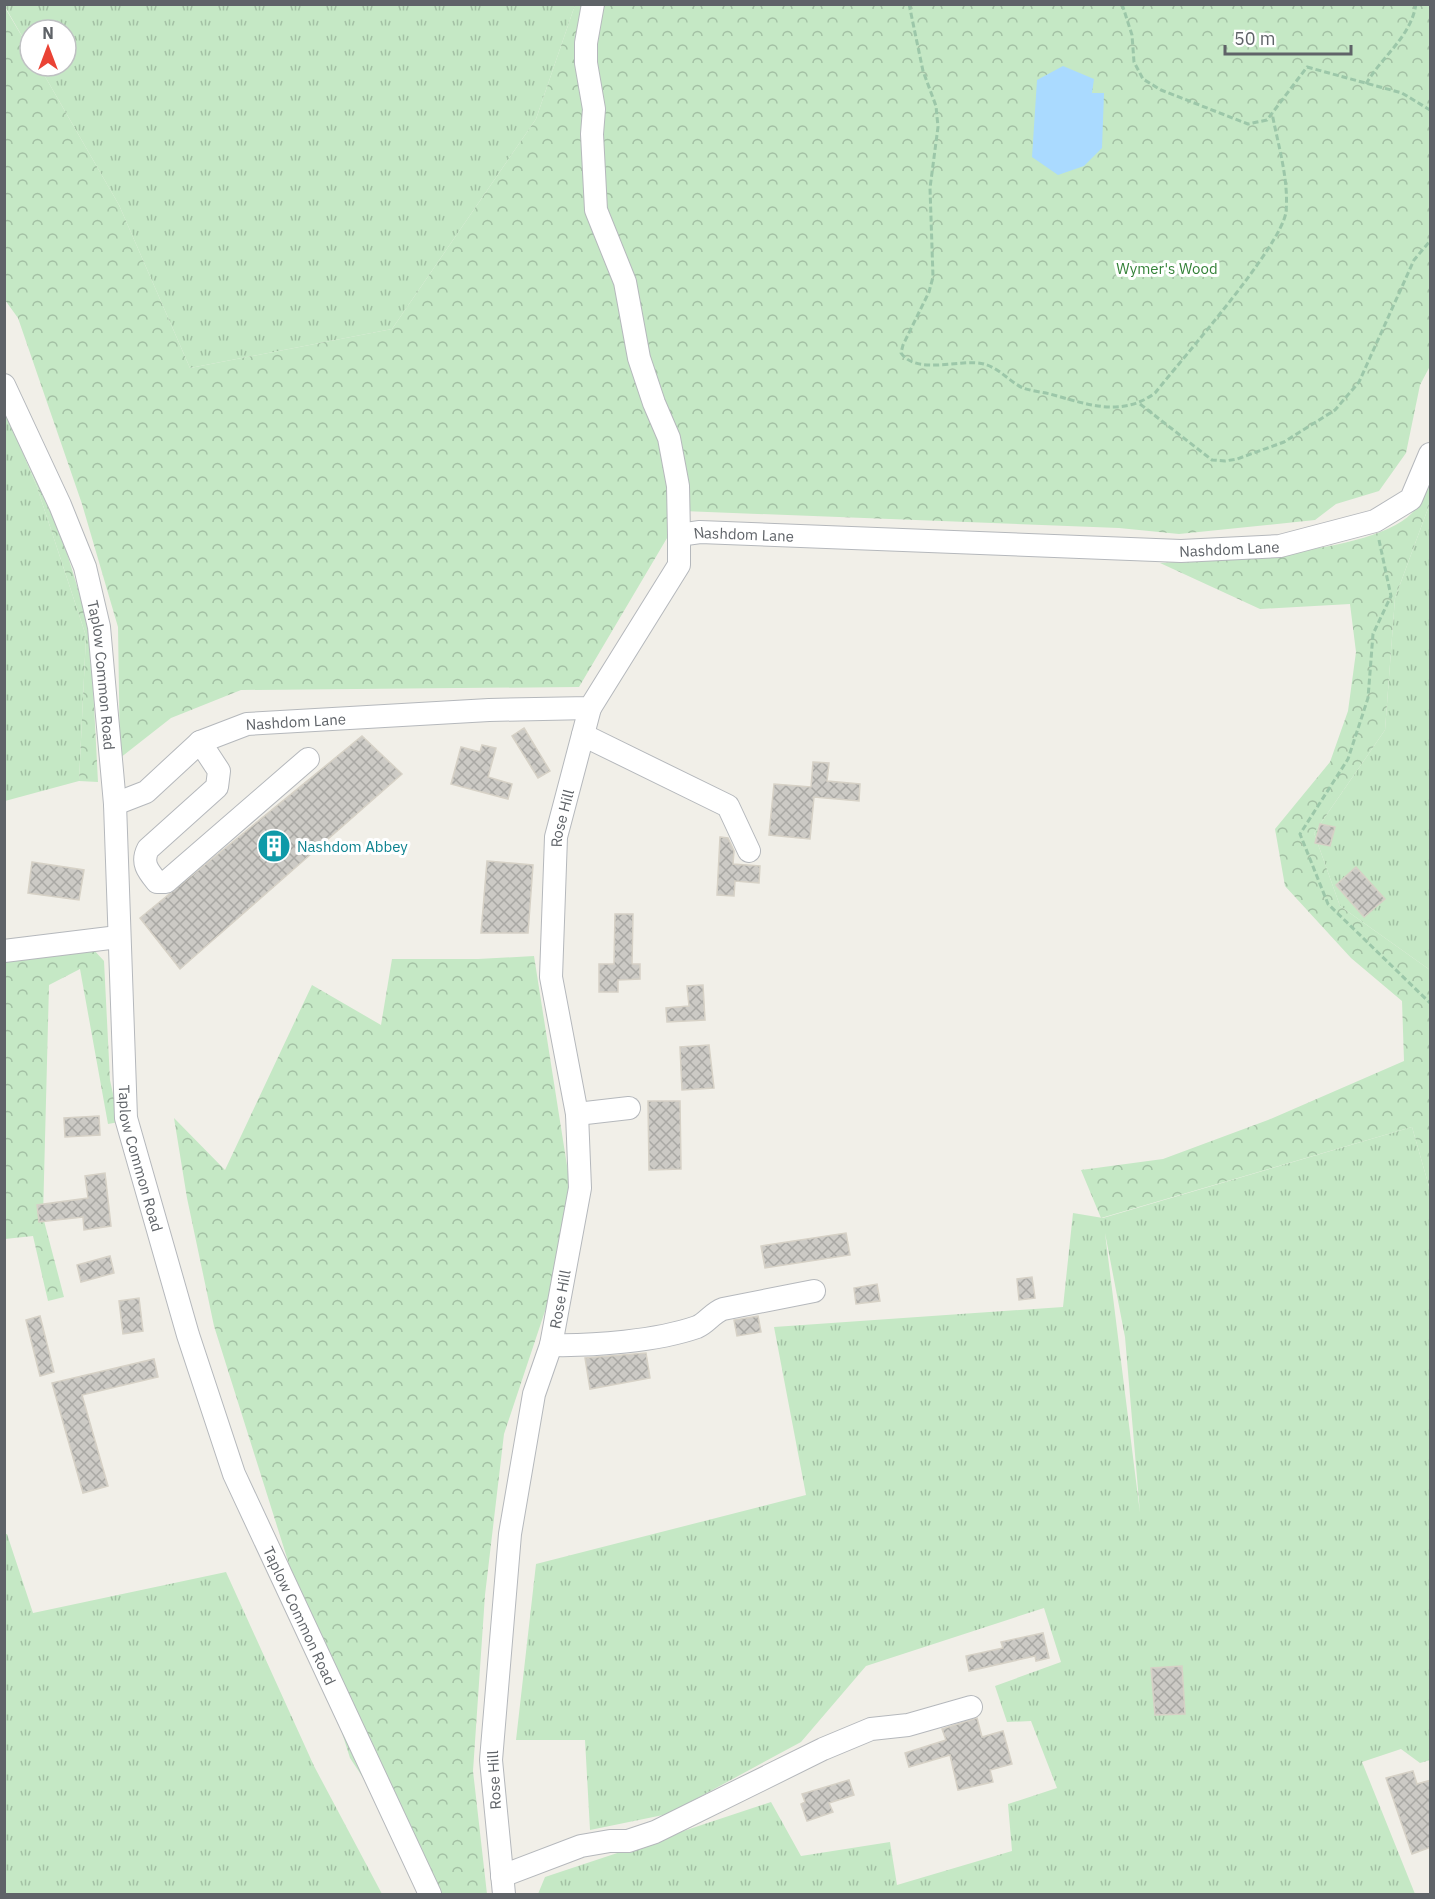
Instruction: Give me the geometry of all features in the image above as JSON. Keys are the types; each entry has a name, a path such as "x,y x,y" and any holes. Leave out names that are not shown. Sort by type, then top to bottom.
{"street":[{"path":"593,4 586,53 594,109 592,134 596,210 626,282 639,358 669,438 678,486 679,535"},
{"name":"Taplow Common Road","path":"4,385 60,505 85,567 99,627 115,804 126,1118 188,1335 234,1474 430,1894"},
{"name":"Nashdom Lane","path":"115,804 146,792 200,742 247,724 489,710 590,708 679,565 679,535 699,532 1181,551 1280,546 1375,521 1411,499 1431,454"},
{"name":"Rose Hill","path":"503,1885 491,1760 510,1534 534,1394 550,1345 580,1188 577,1114 551,977 556,837 590,708"},
{"path":"583,735 728,806 749,851"},
{"path":"200,742 219,771 218,787 148,849 144,857 146,868 158,882 166,882 308,759"},
{"path":"4,951 118,937"},
{"path":"577,1114 629,1108"},
{"path":"550,1345 593,1345 664,1334 703,1324 715,1312 723,1309 814,1291"},
{"path":"503,1885 580,1846 628,1841 655,1832 823,1749 871,1729 908,1725 971,1707"}],"path":[{"path":"909,4 923,71 936,106 938,127 930,188 933,277 901,353 912,362 937,366 984,364 1023,388 1088,405 1124,408 1140,404 1155,393 1235,294 1275,238 1286,215 1286,190 1272,113"},
{"path":"1122,4 1132,36 1134,62 1143,79 1161,90 1248,124 1267,120 1307,67 1402,93 1431,110"},
{"path":"1366,84 1376,67 1402,39 1414,17 1416,4"},
{"path":"1140,404 1212,460 1237,459 1284,442 1335,410 1359,382 1414,260 1431,241"},
{"path":"1375,521 1391,596 1373,634 1368,698 1348,759 1300,834 1328,904 1431,1003"}],"green space":[{"path":"4,5 575,5 536,119 392,329 190,368 119,205 46,78 78,78 78,18 18,18 18,29"},
{"name":"Wymer's Wood","path":"575,5 1430,5 1430,366 1420,385 1406,453 1379,491 1336,504 1315,520 1179,534 1119,528 683,511 579,687 241,690 171,718 120,758 118,627 82,504 18,318 5,300 4,6 18,30 18,78 46,78 119,205 190,368 392,329 536,119"},
{"path":"4,407 37,487 86,636 79,781 5,801"},
{"path":"5,407 62,537 90,628 98,782 79,781 86,636 37,487"},
{"path":"1430,456 1430,503 1395,598 1385,730 1314,833 1340,906 1430,970 1430,1190 1412,1127 1101,1218 1081,1170 1163,1159 1268,1120 1404,1061 1402,1001 1351,958 1285,886 1275,829 1330,762 1348,711 1356,652 1350,604 1260,609 1160,563 1293,552 1364,538 1392,527 1415,509"},
{"path":"1430,503 1430,970 1340,906 1314,833 1385,730 1395,598"},
{"path":"93,949 104,961 110,1080 119,1122 108,1124 80,969 49,985 43,1217 64,1297 48,1301 33,1236 5,1239 5,960"},
{"path":"534,956 571,1191 547,1305 504,1434 485,1595 473,1771 487,1894 440,1894 350,1758 214,1326 187,1198 174,1118 225,1170 312,985 381,1025 392,959 478,959"},
{"path":"1412,1127 1430,1190 1430,1760 1420,1763 1401,1749 1362,1762 1415,1894 538,1894 545,1877 771,1802 801,1856 890,1842 897,1885 1012,1851 1008,1804 1057,1788 1031,1721 1007,1722 995,1686 1061,1662 1044,1608 866,1666 801,1742 668,1814 590,1830 585,1740 516,1740 536,1564 806,1495 774,1327 1063,1307 1073,1213 1103,1218","holes":["1105,1233 1125,1337 1140,1513"]},
{"path":"5,1534 7,1534 33,1613 226,1572 314,1766 382,1894 5,1894"}],"water":[{"path":"1063,66 1094,79 1092,93 1104,93 1102,148 1084,166 1058,175 1032,157 1037,80"}],"building":[{"path":"524,728 550,771 538,778 512,736"},
{"name":"Nashdom Abbey","path":"362,736 402,774 180,969 140,918"},
{"path":"482,745 496,748 488,777 512,784 508,799 451,784 461,747 480,752"},
{"path":"813,762 829,763 827,781 860,784 859,801 814,797 810,839 769,835 774,784 811,787"},
{"path":"1320,824 1335,827 1330,846 1315,843"},
{"path":"720,837 728,838 734,851 733,864 760,866 759,883 735,881 734,896 717,895"},
{"path":"487,861 533,865 528,933 481,933"},
{"path":"32,862 84,870 79,900 28,893"},
{"path":"1356,867 1385,899 1364,917 1336,885"},
{"path":"615,914 633,914 632,964 640,964 640,979 618,980 618,992 599,992 599,964 614,964"},
{"path":"703,985 705,1020 667,1022 666,1008 689,1006 687,986"},
{"path":"709,1045 714,1088 682,1090 680,1047"},
{"path":"648,1101 680,1101 681,1169 649,1170"},
{"path":"99,1116 100,1135 65,1137 64,1118"},
{"path":"105,1173 111,1226 84,1230 83,1217 39,1222 37,1205 88,1198 85,1176"},
{"path":"846,1233 850,1255 765,1268 761,1246"},
{"path":"110,1256 114,1273 81,1282 77,1265"},
{"path":"1032,1277 1035,1298 1019,1300 1017,1279"},
{"path":"877,1284 880,1301 856,1304 854,1288"},
{"path":"139,1298 143,1331 123,1334 119,1301"},
{"path":"40,1316 54,1372 40,1376 26,1320"},
{"path":"758,1316 761,1332 737,1336 734,1320"},
{"path":"646,1353 650,1378 590,1389 585,1358"},
{"path":"154,1359 158,1377 82,1395 108,1486 83,1493 52,1383"},
{"path":"1043,1633 1049,1658 1036,1661 1035,1656 969,1671 966,1656 1003,1648 1001,1642"},
{"path":"1182,1666 1185,1714 1155,1715 1151,1668"},
{"path":"977,1718 982,1737 1003,1731 1012,1764 990,1770 993,1782 958,1790 950,1755 909,1767 905,1753 946,1740 942,1729"},
{"path":"1413,1771 1417,1784 1431,1780 1431,1847 1412,1854 1386,1778"},
{"path":"849,1780 854,1795 829,1803 833,1812 807,1821 801,1804 805,1802 802,1794"}],"place":[{"name":"Nashdom Abbey","path":"274,846"}]}
